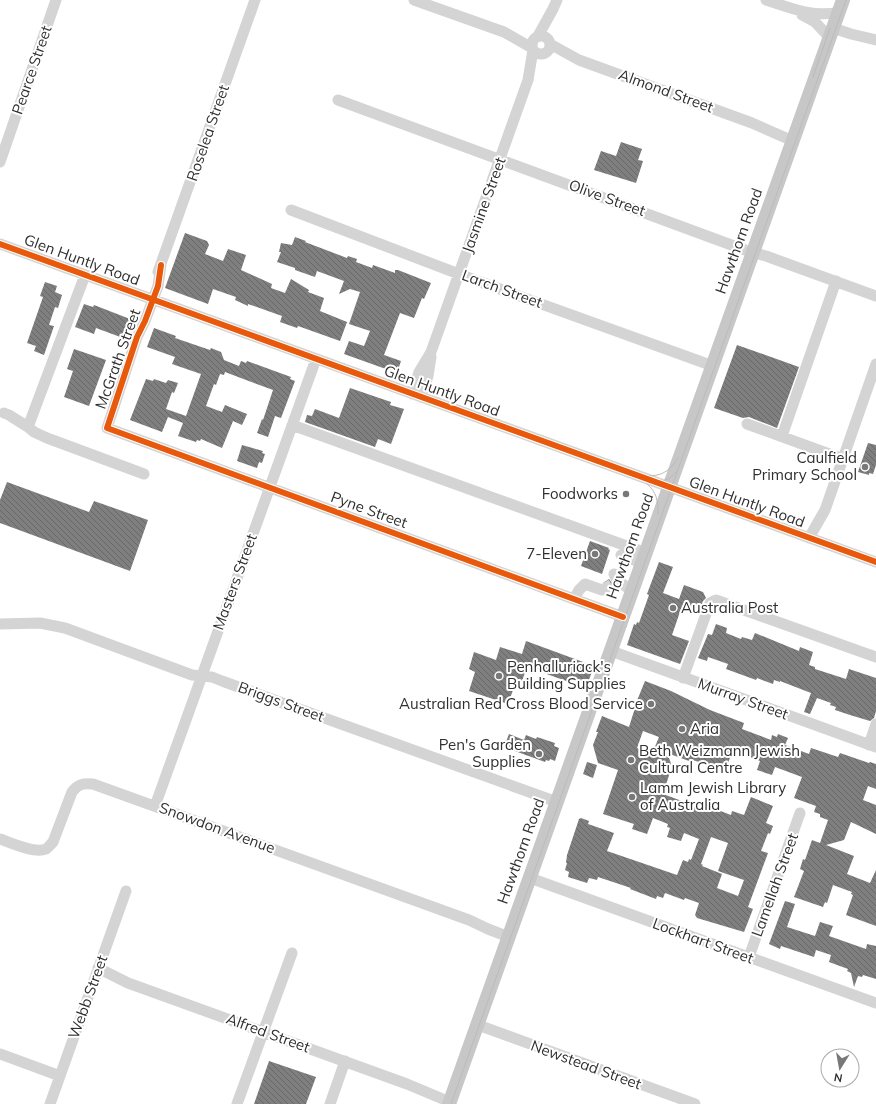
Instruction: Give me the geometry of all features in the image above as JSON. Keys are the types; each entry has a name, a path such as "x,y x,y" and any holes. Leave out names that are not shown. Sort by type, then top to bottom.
{"main road":[{"name":"Hawthorn Road","path":"450,1101 836,20"}],"street":[{"name":"Pearce Street","path":"0,162 56,0"},
{"name":"Roselea Street","path":"150,299 158,286 161,265 255,0"},
{"name":"Almond Street","path":"414,0 752,123 773,127 794,138"},
{"path":"766,0 785,7 815,22 836,20"},
{"name":"Jasmine Street","path":"416,396 428,376 431,352 555,5"},
{"path":"785,7 824,15 876,40"},
{"name":"Olive Street","path":"338,100 876,296"},
{"name":"Larch Street","path":"291,210 713,366"},
{"name":"Glen Huntly Road","path":"0,244 876,562"},
{"path":"28,427 85,275"},
{"path":"782,436 836,281"},
{"name":"McGrath Street","path":"107,428 137,337 145,321 150,299"},
{"name":"Masters Street","path":"156,806 201,676 316,359"},
{"path":"814,540 876,364"},
{"path":"4,413 34,432 47,438 144,474"},
{"path":"747,424 843,459"},
{"path":"292,425 644,558"},
{"name":"Pyne Street","path":"107,428 623,617"},
{"path":"621,555 644,558"},
{"path":"615,579 632,592"},
{"path":"574,599 579,590 585,584 602,590"},
{"path":"683,678 710,602 716,600 876,657"},
{"name":"Briggs Street","path":"0,624 40,623 65,628 192,675 212,677 557,802"},
{"name":"Murray Street","path":"611,651 872,746"},
{"path":"872,746 876,724"},
{"name":"Snowdon Avenue","path":"0,839 28,849 39,851 47,849 52,842 72,792 77,786 84,783 93,784 469,920 488,922 510,933"},
{"name":"Lamellah Street","path":"749,957 800,813"},
{"name":"Lockhart Street","path":"530,878 876,1004"},
{"name":"Webb Street","path":"50,1104 126,891"},
{"path":"237,1104 292,953"},
{"name":"Alfred Street","path":"97,972 345,1061 450,1101"},
{"name":"Newstead Street","path":"478,1025 695,1104"},
{"path":"0,1054 60,1076"},
{"path":"330,1104 345,1061"}],"building":[{"path":"621,142 642,149 638,160 643,161 636,183 594,170 601,151 616,156"},
{"path":"185,233 207,241 209,245 205,254 223,261 228,249 246,255 241,270 272,284 271,288 285,293 291,279 309,290 308,292 324,298 320,311 347,322 340,341 298,326 297,328 280,322 282,316 248,304 248,306 235,300 236,297 213,289 208,304 165,288"},
{"path":"295,237 347,258 348,256 357,259 356,262 372,268 373,265 395,273 395,270 398,270 431,283 424,299 422,298 414,318 400,313 384,355 401,361 397,373 344,354 349,341 364,346 370,331 349,324 360,292 350,289 339,294 344,281 317,271 315,277 277,262 281,252 279,252 281,243 292,245"},
{"path":"45,282 57,286 55,292 62,295 58,308 55,307 49,325 54,326 44,355 34,351 36,346 27,343 43,297 40,296"},
{"path":"84,304 93,307 94,305 130,319 123,338 96,328 94,334 75,327"},
{"path":"154,328 176,336 175,338 210,350 211,348 221,352 224,360 239,366 241,361 246,363 247,361 291,377 290,379 295,381 281,418 275,416 268,437 257,433 273,390 225,372 224,375 220,374 216,385 214,384 206,406 222,412 225,405 247,414 242,425 233,421 222,448 201,439 200,441 197,440 196,442 178,436 183,423 168,417 162,432 130,420 146,379 153,381 154,379 166,383 168,380 178,383 174,393 172,392 166,409 186,416 201,374 172,364 175,357 147,347"},
{"path":"737,345 799,367 777,428 749,417 743,418 714,408"},
{"path":"74,349 106,360 89,406 64,397 73,371 67,369"},
{"path":"350,388 391,402 390,405 404,409 391,444 378,439 375,447 305,422 307,415 312,416 315,409 339,418"},
{"path":"868,443 876,445 876,465 873,474 869,473 869,475 858,472"},
{"path":"242,445 263,451 262,453 265,454 262,463 259,462 257,468 237,461"},
{"path":"7,482 89,512 94,501 148,520 130,571 0,523 0,500"},
{"name":"7-Eleven","path":"590,541 609,548 608,549 610,550 602,574 581,566"},
{"path":"659,562 673,567 663,593 679,599 684,585 703,592 706,598 703,601 698,615 681,609 672,635 689,641 680,664 627,645 634,624 636,625 637,622 639,623 649,595 647,594"},
{"path":"609,579 615,587 609,591 608,586 603,583"},
{"path":"716,624 727,628 726,633 741,639 742,637 752,640 755,633 799,651 800,647 813,652 809,665 815,667 815,669 846,679 849,669 876,678 876,711 874,718 870,721 835,710 836,707 830,705 831,703 817,698 810,714 804,712 811,693 780,681 774,680 773,684 757,678 756,680 726,669 728,664 708,657 707,661 698,658 708,634 712,635"},
{"name":"Penhalluriack's Building Supplies","path":"526,641 594,666 586,688 527,667 522,681 517,679 508,704 469,691 475,672 469,669 474,652 496,660 500,647 522,654"},
{"path":"645,681 671,691 710,710 744,723 742,729 771,740 772,735 777,737 778,734 788,738 785,745 809,754 811,748 838,757 840,753 876,764 876,789 868,786 863,800 876,805 876,834 851,822 844,840 826,845 854,856 847,874 870,883 876,870 876,926 846,915 853,895 851,894 852,892 833,885 827,903 825,902 823,907 794,897 804,871 800,869 803,859 805,860 812,840 820,843 828,820 820,817 820,814 814,812 816,806 794,798 802,777 775,767 772,775 757,770 760,761 733,750 725,771 667,753 672,766 663,794 701,808 702,804 731,815 732,811 744,815 751,797 773,806 766,823 773,826 770,834 768,833 761,851 768,853 748,907 753,909 744,932 697,918 695,915 699,903 685,898 684,900 665,893 663,898 657,896 656,899 630,889 631,888 598,877 597,880 589,878 587,883 568,877 569,872 565,870 567,855 579,819 581,818 589,821 588,824 614,833 607,851 677,875 683,860 688,862 689,859 691,860 699,839 684,833 681,841 667,837 670,828 667,827 668,824 653,818 647,834 632,829 634,824 603,814 618,770 598,763 593,745 598,732 596,732 602,716 629,727 634,708","holes":["643,731 659,737 652,754 637,748","711,837 728,843 718,871 744,880 738,896 717,888 722,874 702,866 703,865 701,864"]},
{"name":"Pen's Garden Supplies","path":"509,734 524,740 526,735 555,743 554,746 559,748 555,761 550,759 549,761 546,760 545,762 504,747"},
{"path":"587,762 597,765 593,778 583,774"},
{"path":"785,901 795,904 787,927 815,936 820,922 833,926 829,936 866,949 867,944 876,946 876,979 863,975 862,977 858,976 854,987 851,973 847,971 848,969 829,962 831,955 816,950 814,957 781,946 780,949 769,944"},
{"path":"269,1061 316,1077 306,1104 254,1104"}],"tunnel":[{"path":"602,590 614,583"}],"tram line":[{"path":"451,1104 846,0"},
{"path":"813,77 830,28"},
{"path":"0,246 876,565"},
{"path":"642,475 653,476 663,473 667,471 678,458"},
{"path":"651,483 666,480 672,477 677,471"},
{"path":"647,484 653,490 656,497 658,514"}],"cycle path":[{"path":"0,244 876,562"},
{"path":"161,265 158,286 145,321 137,337 107,428 623,617"}],"place":[{"name":"Caulfield Primary School","path":"865,467"},
{"name":"Foodworks","path":"626,494"},
{"name":"7-Eleven","path":"595,554"},
{"name":"Australia Post","path":"673,608"},
{"name":"Penhalluriack's Building Supplies","path":"499,676"},
{"name":"Australian Red Cross Blood Service","path":"651,704"},
{"name":"Aria","path":"682,729"},
{"name":"Pen's Garden Supplies","path":"539,754"},
{"name":"Beth Weizmann Jewish Cultural Centre","path":"631,760"},
{"name":"Lamm Jewish Library of Australia","path":"632,797"}]}
